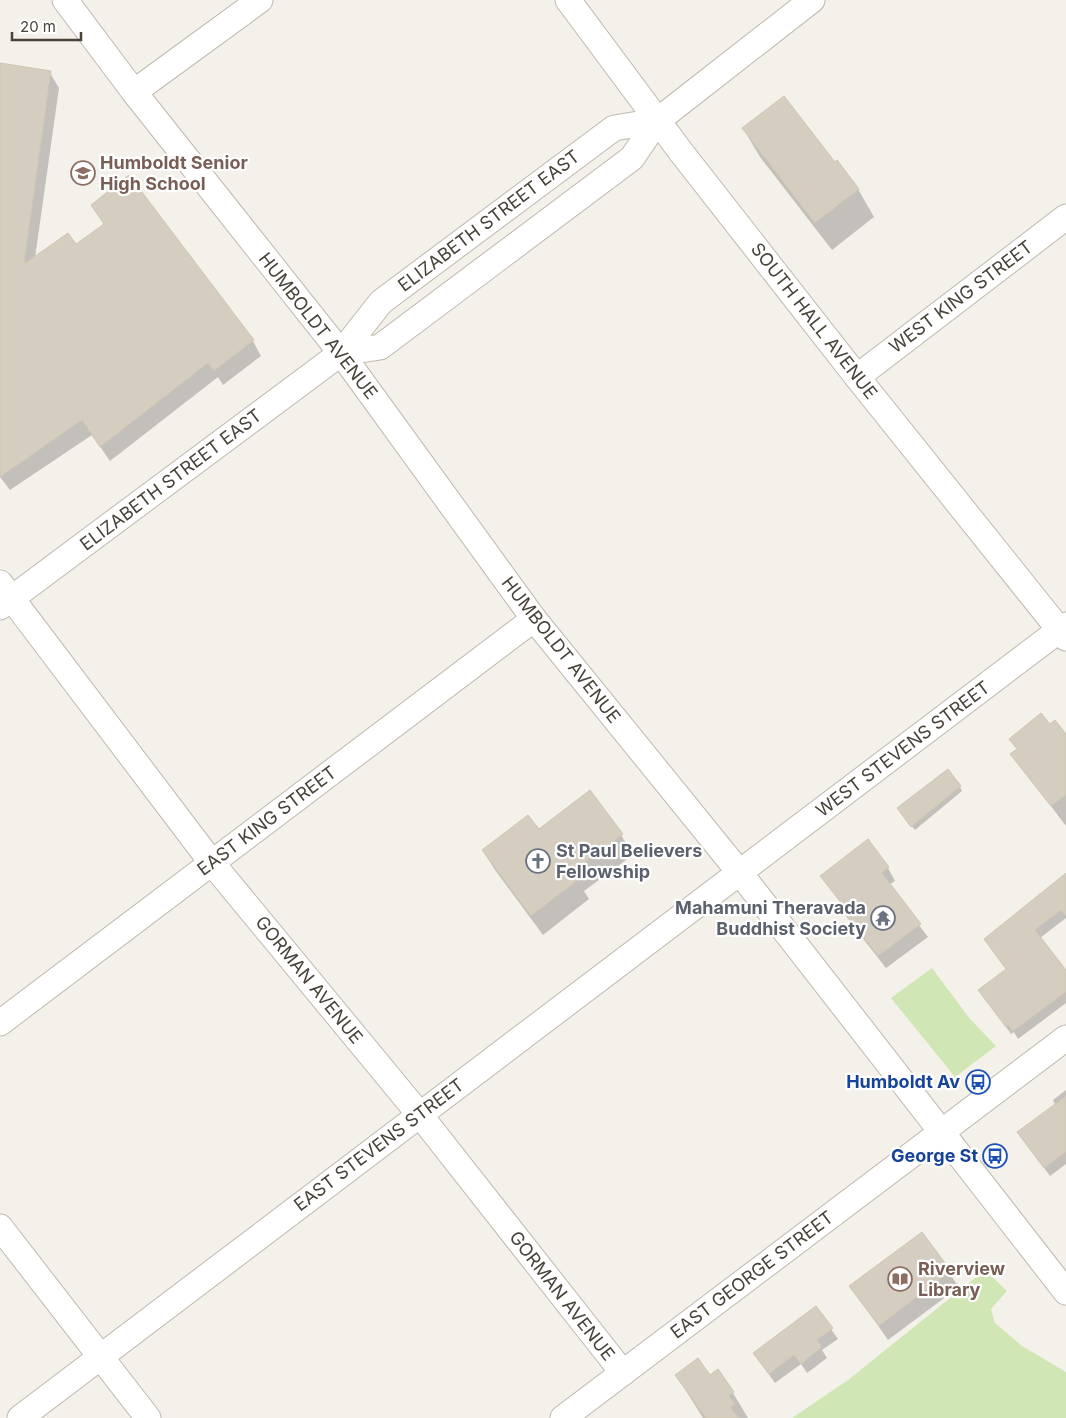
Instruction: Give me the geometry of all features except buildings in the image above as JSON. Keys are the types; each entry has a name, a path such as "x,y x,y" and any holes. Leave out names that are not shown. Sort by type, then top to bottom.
{"street":[{"name":"HUMBOLDT AVENUE","path":"65,0 134,92 341,353 534,619 740,873 1066,1292"},
{"path":"134,92 260,0"},
{"name":"SOUTH HALL AVENUE","path":"568,0 657,122 857,377 1064,630"},
{"name":"ELIZABETH STREET EAST","path":"341,353 380,347 632,158 657,122 812,0"},
{"name":"ELIZABETH STREET EAST","path":"4,596 341,353 381,302 614,128 657,122"},
{"name":"WEST KING STREET","path":"857,377 1066,217"},
{"name":"GORMAN AVENUE","path":"4,596 212,863 420,1115 622,1373"},
{"name":"EAST KING STREET","path":"0,1022 534,619"},
{"name":"WEST STEVENS STREET","path":"740,873 1064,630"},
{"name":"EAST STEVENS STREET","path":"20,1418 740,873"},
{"name":"EAST GEORGE STREET","path":"563,1418 1066,1038"},
{"path":"0,1226 148,1418"}],"green space":[{"path":"932,968 970,1019 996,1046 955,1077 891,998"},
{"path":"985,1270 1007,1291 991,1309 995,1323 1022,1346 1066,1372 1066,1418 792,1418 848,1380"}],"place":[{"name":"Humboldt Senior High School","path":"83,173"},
{"name":"St Paul Believers Fellowship","path":"538,861"},
{"name":"Mahamuni Theravada Buddhist Society","path":"883,918"},
{"name":"Humboldt Av","path":"978,1082"},
{"name":"George St","path":"995,1156"},
{"name":"Riverview Library","path":"900,1279"}]}
